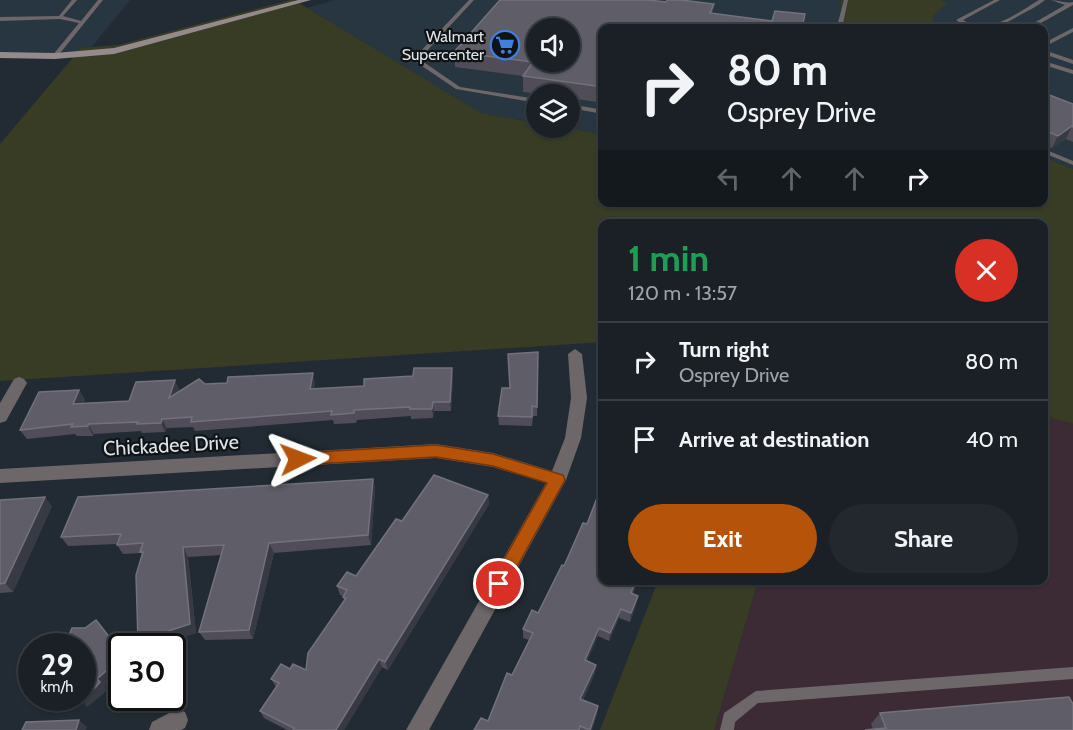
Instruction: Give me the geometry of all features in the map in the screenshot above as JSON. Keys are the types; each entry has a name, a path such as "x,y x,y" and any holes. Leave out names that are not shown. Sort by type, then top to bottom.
{"street":[{"path":"0,55 55,56 114,51 308,0"},
{"path":"417,730 557,480 575,428 579,398 575,354"},
{"path":"0,417 19,383"},
{"name":"Chickadee Drive","path":"0,476 436,451 493,460 557,480"}],"lane":[{"path":"60,17 75,0"},
{"path":"55,56 101,0"},
{"path":"472,0 420,55 419,62 458,88 526,99"},
{"path":"840,24 846,0"},
{"path":"965,24 958,20 998,0"},
{"path":"1000,24 1043,0"},
{"path":"1053,0 1071,4"},
{"path":"1036,24 1071,4"},
{"path":"1061,10 1073,14"},
{"path":"0,19 60,17 81,22"},
{"path":"780,22 800,24"},
{"path":"1048,43 1073,30"},
{"path":"1048,53 1073,62"},
{"path":"1048,64 1073,72"},
{"path":"580,108 598,111"},
{"path":"1048,153 1073,163"},
{"path":"727,730 729,718 756,698 1073,673"}],"shaded area":[{"path":"0,0 130,0 85,55 0,57"},
{"path":"335,0 841,0 840,24 598,24 598,133 580,130 580,84 526,84 526,121 481,113 307,8"},
{"path":"940,0 1073,0 1073,169 1048,159 1048,24 934,24 933,16 946,3"},
{"path":"1048,417 1073,424 1073,730 714,730 757,585 1048,585"}],"green space":[{"path":"294,0 481,113 526,121 526,138 580,138 580,130 598,133 598,207 1048,207 1048,159 1073,169 1073,424 1048,417 1048,219 598,219 598,342 0,381 0,144 81,48 118,45"},
{"path":"841,0 940,0 947,3 933,16 934,24 840,24"},
{"path":"656,585 757,585 714,730 600,730"}],"building":[{"path":"500,0 666,2 667,0 681,0 714,4 710,13 772,21 775,11 805,14 803,24 598,24 598,86 523,76 526,72 580,72 580,18 526,18 526,61 454,52"},
{"path":"1048,95 1073,104 1073,127 1058,136 1048,132"},
{"path":"538,352 537,407 532,406 532,417 498,416 502,388 510,388 508,354"},
{"path":"414,368 452,368 450,402 433,402 432,409 410,409 410,407 354,410 354,413 331,415 332,411 191,422 192,417 162,419 161,423 88,424 88,426 71,427 73,424 20,430 39,392 79,390 73,404 129,401 136,382 175,380 169,398 199,379 205,384 227,383 228,377 313,373 310,389 364,386 364,379 413,376"},
{"path":"434,475 488,495 385,662 379,659 336,730 293,730 294,728 260,711 279,683 271,679 281,664 290,669 293,664 306,670 308,653 346,598 343,597 347,590 337,586 347,572 356,576 396,519 402,521"},
{"path":"373,479 368,535 269,543 249,630 199,632 224,545 183,547 190,624 162,633 138,633 136,575 143,552 140,552 143,543 117,545 121,534 61,537 78,497"},
{"path":"598,495 598,585 634,585 631,593 638,596 631,613 621,609 610,633 599,628 585,660 596,665 580,699 598,706 590,730 580,726 579,730 474,730 481,718 488,721 507,673 512,675 533,633 523,629 532,610 538,613 562,565 564,566 583,523 587,524"},
{"path":"45,497 5,583 0,584 0,500"},
{"path":"96,620 108,635 108,669 97,679 100,682 96,687 96,633 70,633 72,628 85,628"},
{"path":"1069,697 1073,704 1073,730 865,730 886,728 880,713"},
{"path":"79,720 76,730 22,730 26,722"}],"place":[{"name":"Walmart Supercenter","path":"505,45"}],"route":[{"path":"298,459 436,451 493,460 557,480 499,584"}]}
